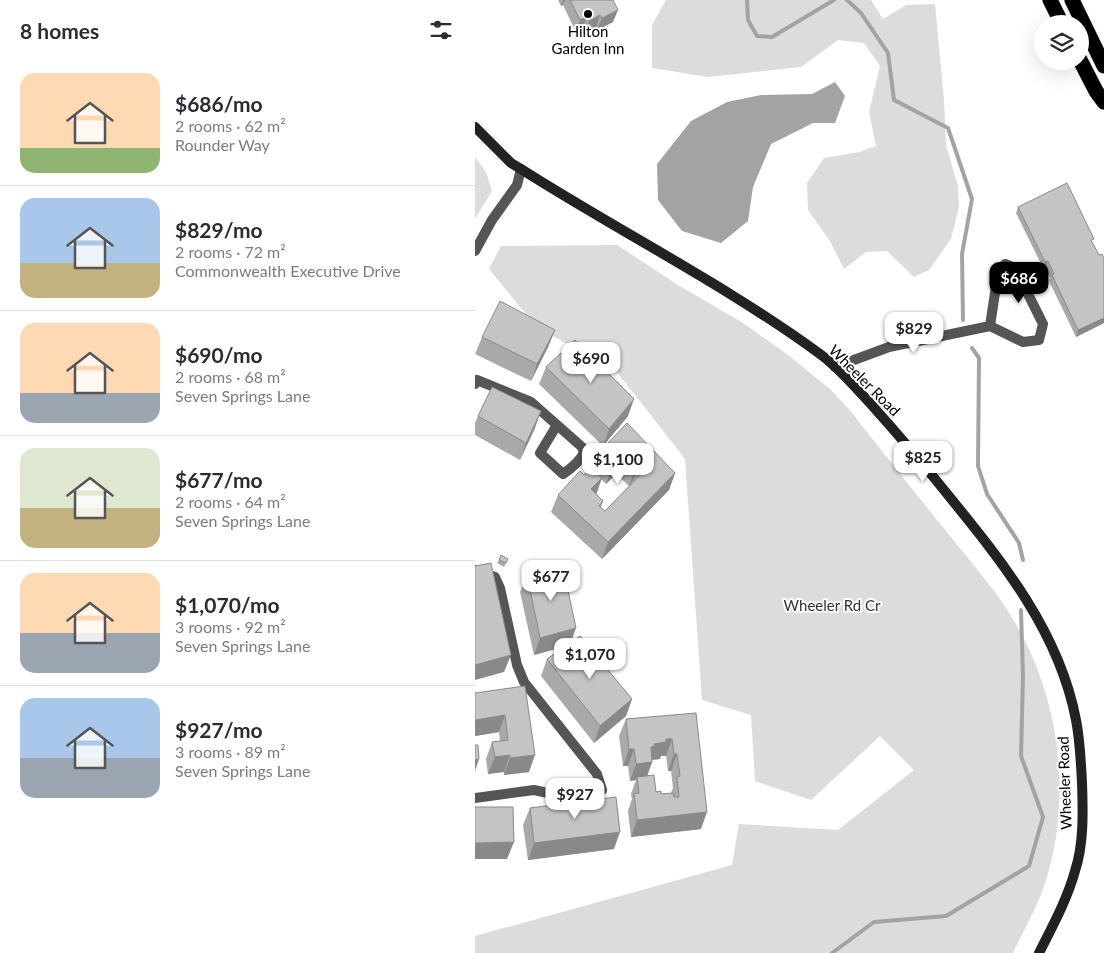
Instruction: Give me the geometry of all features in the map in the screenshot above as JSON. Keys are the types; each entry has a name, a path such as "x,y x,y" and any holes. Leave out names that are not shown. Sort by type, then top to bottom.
{"highway":[{"path":"1050,0 1058,15"},
{"path":"1072,0 1104,66"},
{"path":"1085,70 1104,102"}],"main road":[{"name":"Wheeler Road","path":"475,127 511,162 521,169 749,306 823,356 913,451 1011,575 1037,616 1055,652 1068,688 1076,720 1081,759 1083,802 1081,841 1076,871 1039,953"}],"street":[{"path":"475,251 492,220 517,185 521,169"},
{"path":"835,367 889,347 990,326 1023,342 1039,340 1043,324 1015,268 1005,264 998,273 990,326"},
{"path":"475,384 477,380 531,402 582,447 583,453 580,460 563,474 539,453 557,425"},
{"path":"475,570 495,578 500,588 517,665 524,682 597,774 602,790 586,798 573,801 534,790 475,798"}],"green space":[{"path":"666,0 871,0 883,19 906,5 935,4 944,100 946,145 958,186 959,207 951,239 929,270 914,277 887,251 866,252 844,269 830,241 808,210 807,183 824,158 859,152 876,146 869,112 880,66 864,43 838,40 801,67 708,77 652,68 652,25"},
{"path":"475,157 486,172 492,191 475,219"},
{"name":"Wheeler Rd Cr","path":"617,245 678,285 743,323 788,355 830,389 849,409 985,579 1004,605 1022,635 1037,668 1048,701 1055,736 1059,772 1059,807 1055,842 1044,887 1013,953 475,953 475,936 732,865 739,824 838,830 914,770 880,736 811,800 755,781 751,715 702,700 685,459 614,368 537,328 489,269 501,246"}],"shaded area":[{"path":"835,82 845,96 835,123 813,123 771,144 753,187 748,221 721,243 682,231 658,200 657,164 691,121 727,102 761,95 812,94"}],"building":[{"path":"570,0 613,0 618,10 602,18 600,15 589,21 587,16 580,20"},
{"path":"1067,183 1094,239 1091,240 1099,255 1102,254 1104,258 1104,318 1078,330 1052,275 1054,274 1048,261 1045,262 1018,207"},
{"path":"500,301 555,330 537,364 482,337"},
{"path":"575,340 634,399 609,429 546,367"},
{"path":"492,387 541,411 526,443 478,416"},
{"path":"627,423 675,473 608,542 558,495 580,471 584,475 591,468 602,478 591,489 603,501 599,506 605,511 645,470 639,464 635,469 623,457 612,467 602,457 611,447 608,443"},
{"path":"501,555 508,559 506,563 499,560"},
{"path":"491,563 511,655 475,665 475,566"},
{"path":"563,567 576,628 540,638 527,575"},
{"path":"580,636 632,699 600,726 547,659"},
{"path":"525,686 535,755 510,758 510,755 495,757 492,742 508,740 505,715 475,720 475,693"},
{"path":"696,713 707,812 637,820 634,794 639,793 637,777 654,775 656,792 661,791 661,794 673,793 674,797 679,797 677,777 680,776 677,754 674,754 672,739 666,739 666,742 654,744 655,746 651,747 652,762 636,764 634,749 629,749 626,719"},
{"path":"475,745 478,745 479,759 475,760"},
{"path":"616,797 620,832 534,843 530,808"},
{"path":"475,807 513,807 514,842 475,843"}],"waterway":[{"path":"747,0 748,20 757,36 772,37 834,0"},
{"path":"847,0 861,13 888,53 894,100 948,128 972,199 962,254 963,320"},
{"path":"972,348 979,358 978,466 987,494 1019,543 1023,560"},
{"path":"832,953 874,922 946,916 1029,866 1043,817 1021,756 1023,677 1021,610"}],"place":[{"name":"Hilton Garden Inn","path":"588,14"}]}
